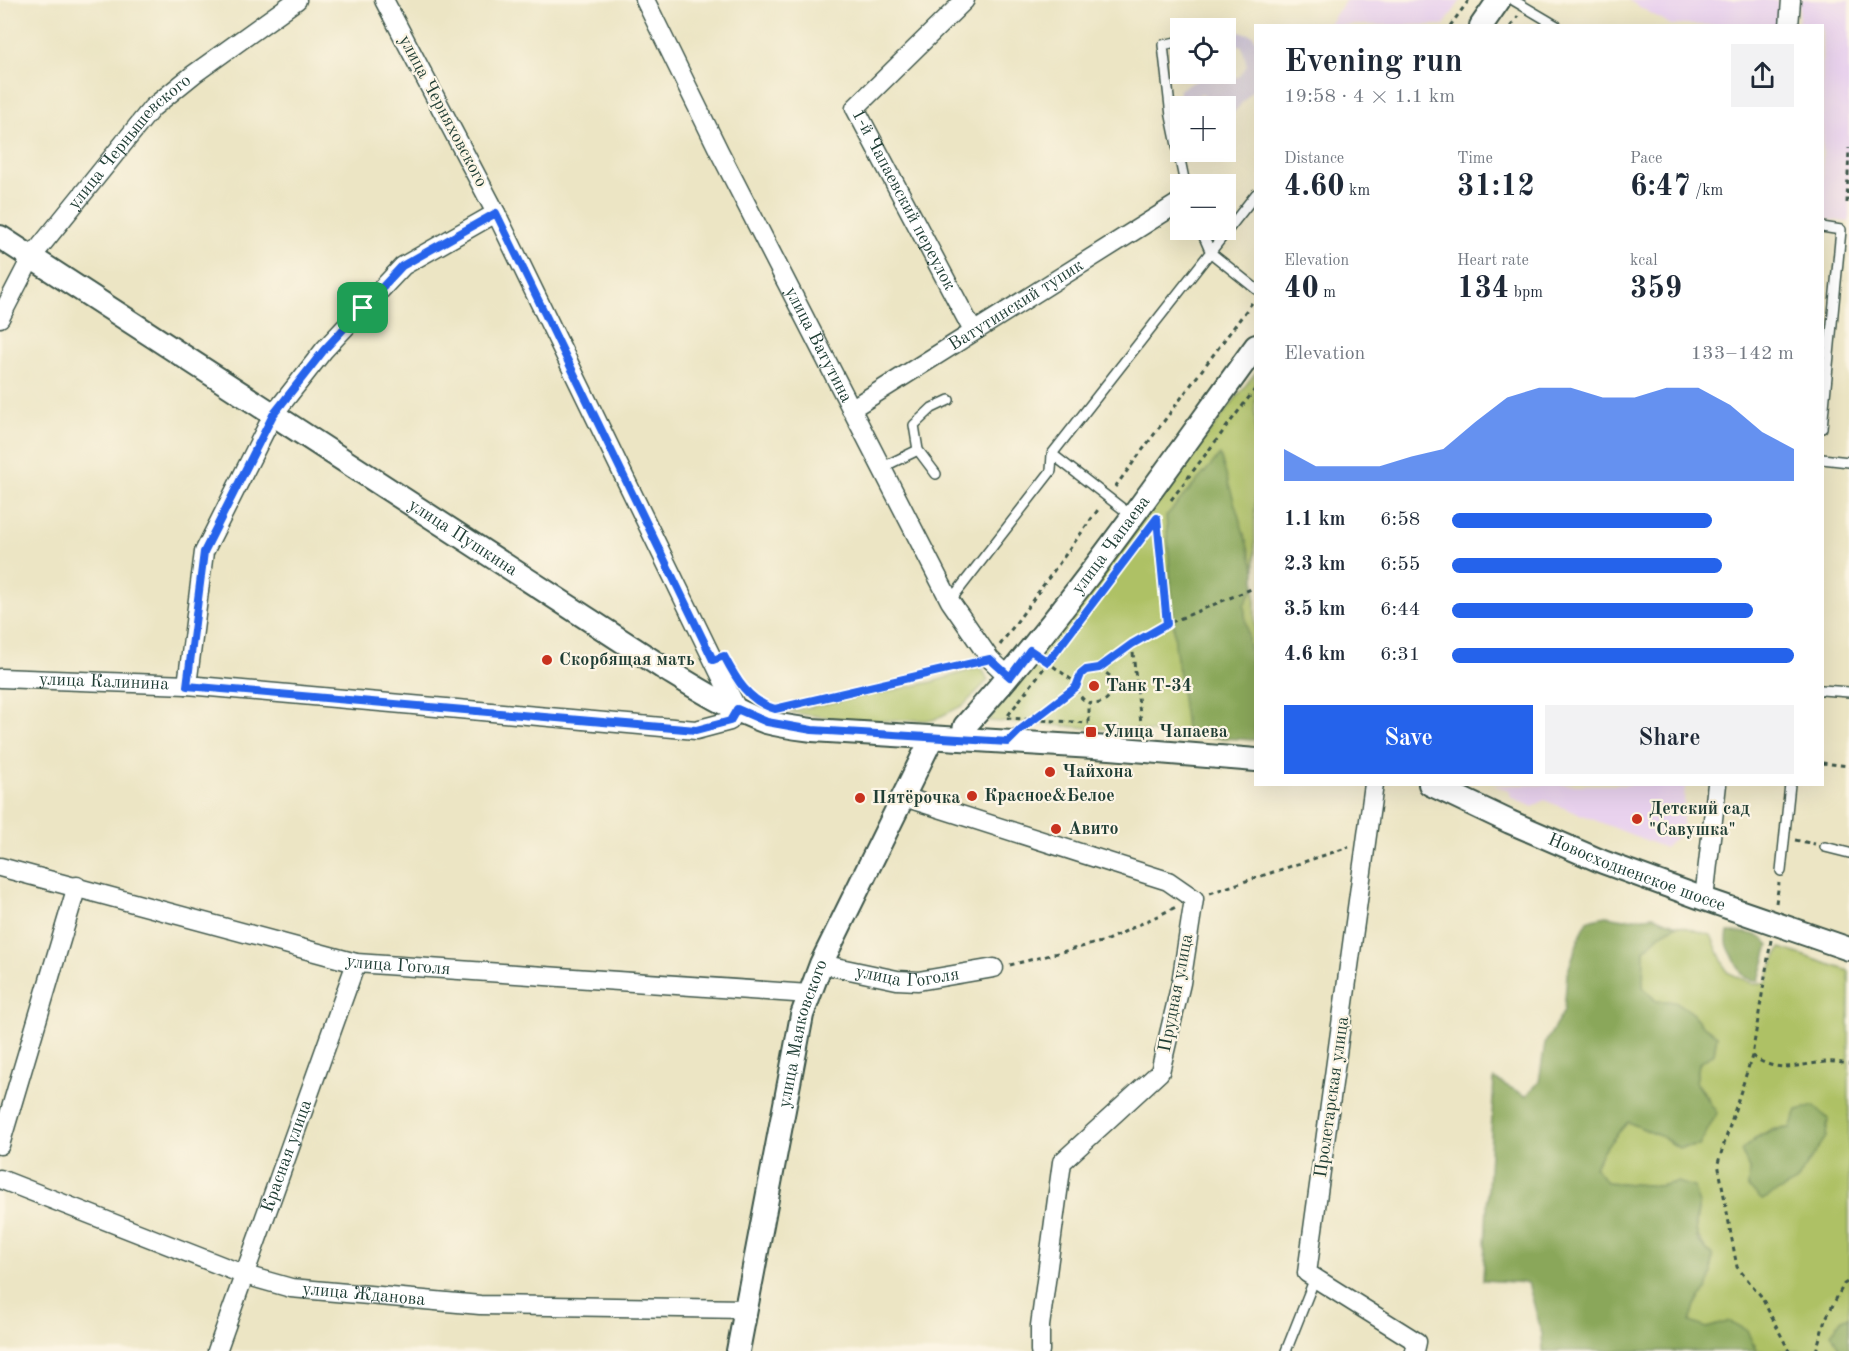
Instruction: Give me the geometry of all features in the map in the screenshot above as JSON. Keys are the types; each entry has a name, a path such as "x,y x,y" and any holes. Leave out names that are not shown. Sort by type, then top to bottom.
{"street":[{"name":"улица Чернышевского","path":"0,318 31,258 152,108 194,74 297,0"},
{"name":"улица Черняховского","path":"384,0 496,213 737,709"},
{"name":"улица Ватутина","path":"645,0 719,151 950,601 990,659 1010,677"},
{"name":"1-й Чапаевский переулок","path":"965,0 855,108 973,331"},
{"path":"1481,24 1499,0"},
{"path":"1789,24 1791,0"},
{"name":"Ватутинский тупик","path":"851,409 1170,208"},
{"path":"187,686 204,552 273,415 324,350 402,266 496,213"},
{"name":"улица Пушкина","path":"0,237 699,690 767,722 812,730 963,740"},
{"name":"улица Чапаева","path":"963,740 965,726 1010,677 1039,656 1141,521 1254,349"},
{"name":"улица Калинина","path":"0,678 187,686 696,730 730,721 737,709"},
{"name":"улица Маяковского","path":"738,1351 802,1015 808,994 932,738"},
{"path":"963,740 1110,748 1254,760"},
{"name":"Пролетарская улица","path":"1315,1278 1307,1273 1374,786"},
{"name":"Новосходненское шоссе","path":"1434,786 1603,862 1704,899 1775,916 1849,949"},
{"path":"1704,899 1717,786"},
{"name":"Прудная улица","path":"904,797 1168,881 1194,899 1180,983 1160,1072 1062,1162 1040,1326 1040,1351"},
{"name":"улица Гоголя","path":"0,867 356,963 808,994"},
{"path":"0,1145 77,886"},
{"name":"Красная улица","path":"217,1351 356,963"},
{"name":"улица Гоголя","path":"821,964 887,978 918,981 994,968"},
{"name":"улица Жданова","path":"0,1179 245,1275 291,1288 480,1305 746,1309"},
{"path":"1315,1278 1417,1342 1415,1351"}],"lane":[{"path":"1513,0 1554,24"},
{"path":"1170,43 1163,45 1171,116 1183,174"},
{"path":"950,601 1051,471 1052,454 1254,197"},
{"path":"1824,227 1845,230 1824,411"},
{"path":"1205,240 1211,253 1254,287"},
{"path":"936,474 918,450 914,424 932,408 949,400"},
{"path":"881,468 918,450"},
{"path":"1052,454 1141,521"},
{"path":"1824,459 1849,462"},
{"path":"1824,690 1849,692"},
{"path":"1781,871 1790,786"},
{"path":"1825,847 1849,853"},
{"path":"1286,1351 1315,1278"}],"path":[{"path":"1451,24 1469,0"},
{"path":"1847,203 1849,148"},
{"path":"786,706 990,659 1254,300"},
{"path":"1171,500 1254,391"},
{"path":"1141,521 1157,518 1167,624"},
{"path":"1008,742 1076,685 1081,674 1086,670 1099,668 1132,644 1167,624 1254,588"},
{"path":"1061,644 1039,656 1006,718 1089,723"},
{"path":"1132,644 1142,739"},
{"path":"1039,656 1076,685 1083,700 1089,703 1101,703 1107,699 1113,688 1110,676 1099,668"},
{"path":"1089,703 1089,729"},
{"path":"1824,763 1849,766"},
{"path":"1784,837 1825,847"},
{"path":"1781,871 1752,1056 1718,1163 1737,1267 1761,1296 1789,1351"},
{"path":"1752,1056 1765,1065 1790,1068 1828,1062 1849,1064"},
{"path":"1816,1351 1825,1320 1844,1284 1849,1281"}],"shaded area":[{"path":"1346,0 1461,0 1445,24 1329,24"},
{"path":"1628,0 1779,0 1777,24 1669,24"},
{"path":"1800,0 1849,0 1849,222 1824,219 1824,24 1798,24"},
{"path":"1236,31 1254,37 1254,88 1236,110 1236,96 1204,96 1202,93 1197,96 1180,96 1179,90 1190,84 1236,84 1236,77 1247,66 1242,46 1236,44"},
{"name":"Детский сад \"Савушка\"","path":"1495,786 1685,786 1682,831 1665,848 1544,800 1533,807 1511,797 1509,790"}],"green space":[{"path":"1254,374 1254,739 988,721"},
{"path":"1220,455 1254,567 1254,588 1244,605 1254,688 1254,740 1187,736 1175,644 1166,516"},
{"path":"981,667 988,680 964,705 933,720 853,721 786,712 932,682"},
{"path":"1606,916 1624,919 1654,916 1677,925 1659,935 1644,950 1643,987 1656,1001 1675,1001 1717,1035 1714,1053 1699,1064 1696,1082 1717,1113 1699,1146 1679,1148 1662,1137 1628,1122 1603,1150 1595,1167 1606,1182 1659,1186 1677,1182 1694,1187 1699,1205 1695,1223 1698,1241 1712,1255 1712,1273 1707,1289 1695,1305 1690,1322 1707,1328 1730,1321 1747,1330 1756,1351 1543,1351 1542,1334 1528,1283 1483,1280 1494,1079 1526,1096 1539,1082 1545,1043 1564,1011 1567,974 1579,938 1588,920"},
{"path":"1677,925 1711,935 1727,972 1751,983 1766,983 1781,948 1849,971 1849,1316 1842,1319 1841,1351 1756,1351 1755,1345 1731,1321 1707,1328 1690,1323 1695,1305 1706,1289 1712,1255 1702,1243 1697,1232 1696,1220 1699,1205 1677,1182 1659,1186 1606,1182 1595,1167 1603,1150 1628,1122 1662,1137 1679,1148 1699,1146 1707,1128 1708,1097 1696,1082 1699,1064 1714,1053 1717,1035 1702,1025 1690,1011 1656,1001 1643,987 1644,950 1659,935","holes":["1790,1128 1825,1137 1796,1182 1748,1187 1755,1138 1772,1129"]},
{"path":"1728,932 1756,935 1769,945 1759,980 1746,978 1741,972 1728,947"},
{"path":"1815,1106 1828,1119 1826,1137 1796,1182 1762,1200 1748,1187 1749,1169 1741,1151 1763,1134 1790,1128 1797,1110"},
{"path":"1849,1316 1849,1351 1841,1351 1831,1333 1842,1319"}],"place":[{"name":"Скорбящая мать","path":"547,660"},
{"name":"Танк Т-34","path":"1094,686"},
{"name":"Улица Чапаева","path":"1091,732"},
{"name":"Чайхона","path":"1050,772"},
{"name":"Красное&Белое","path":"972,796"},
{"name":"Пятёрочка","path":"860,798"},
{"name":"Детский сад \"Савушка\"","path":"1637,819"},
{"name":"Авито","path":"1056,829"}],"route":[{"path":"496,213 713,660 724,656 746,692 765,706 775,709 990,659 1010,677 1030,650 1048,662 1157,518 1167,624 1132,644 1099,668 1086,670 1081,674 1076,687 1008,742 812,730 767,722 737,709 730,721 696,730 187,686 204,552 273,415 324,350 363,308 402,266 496,213"}]}
